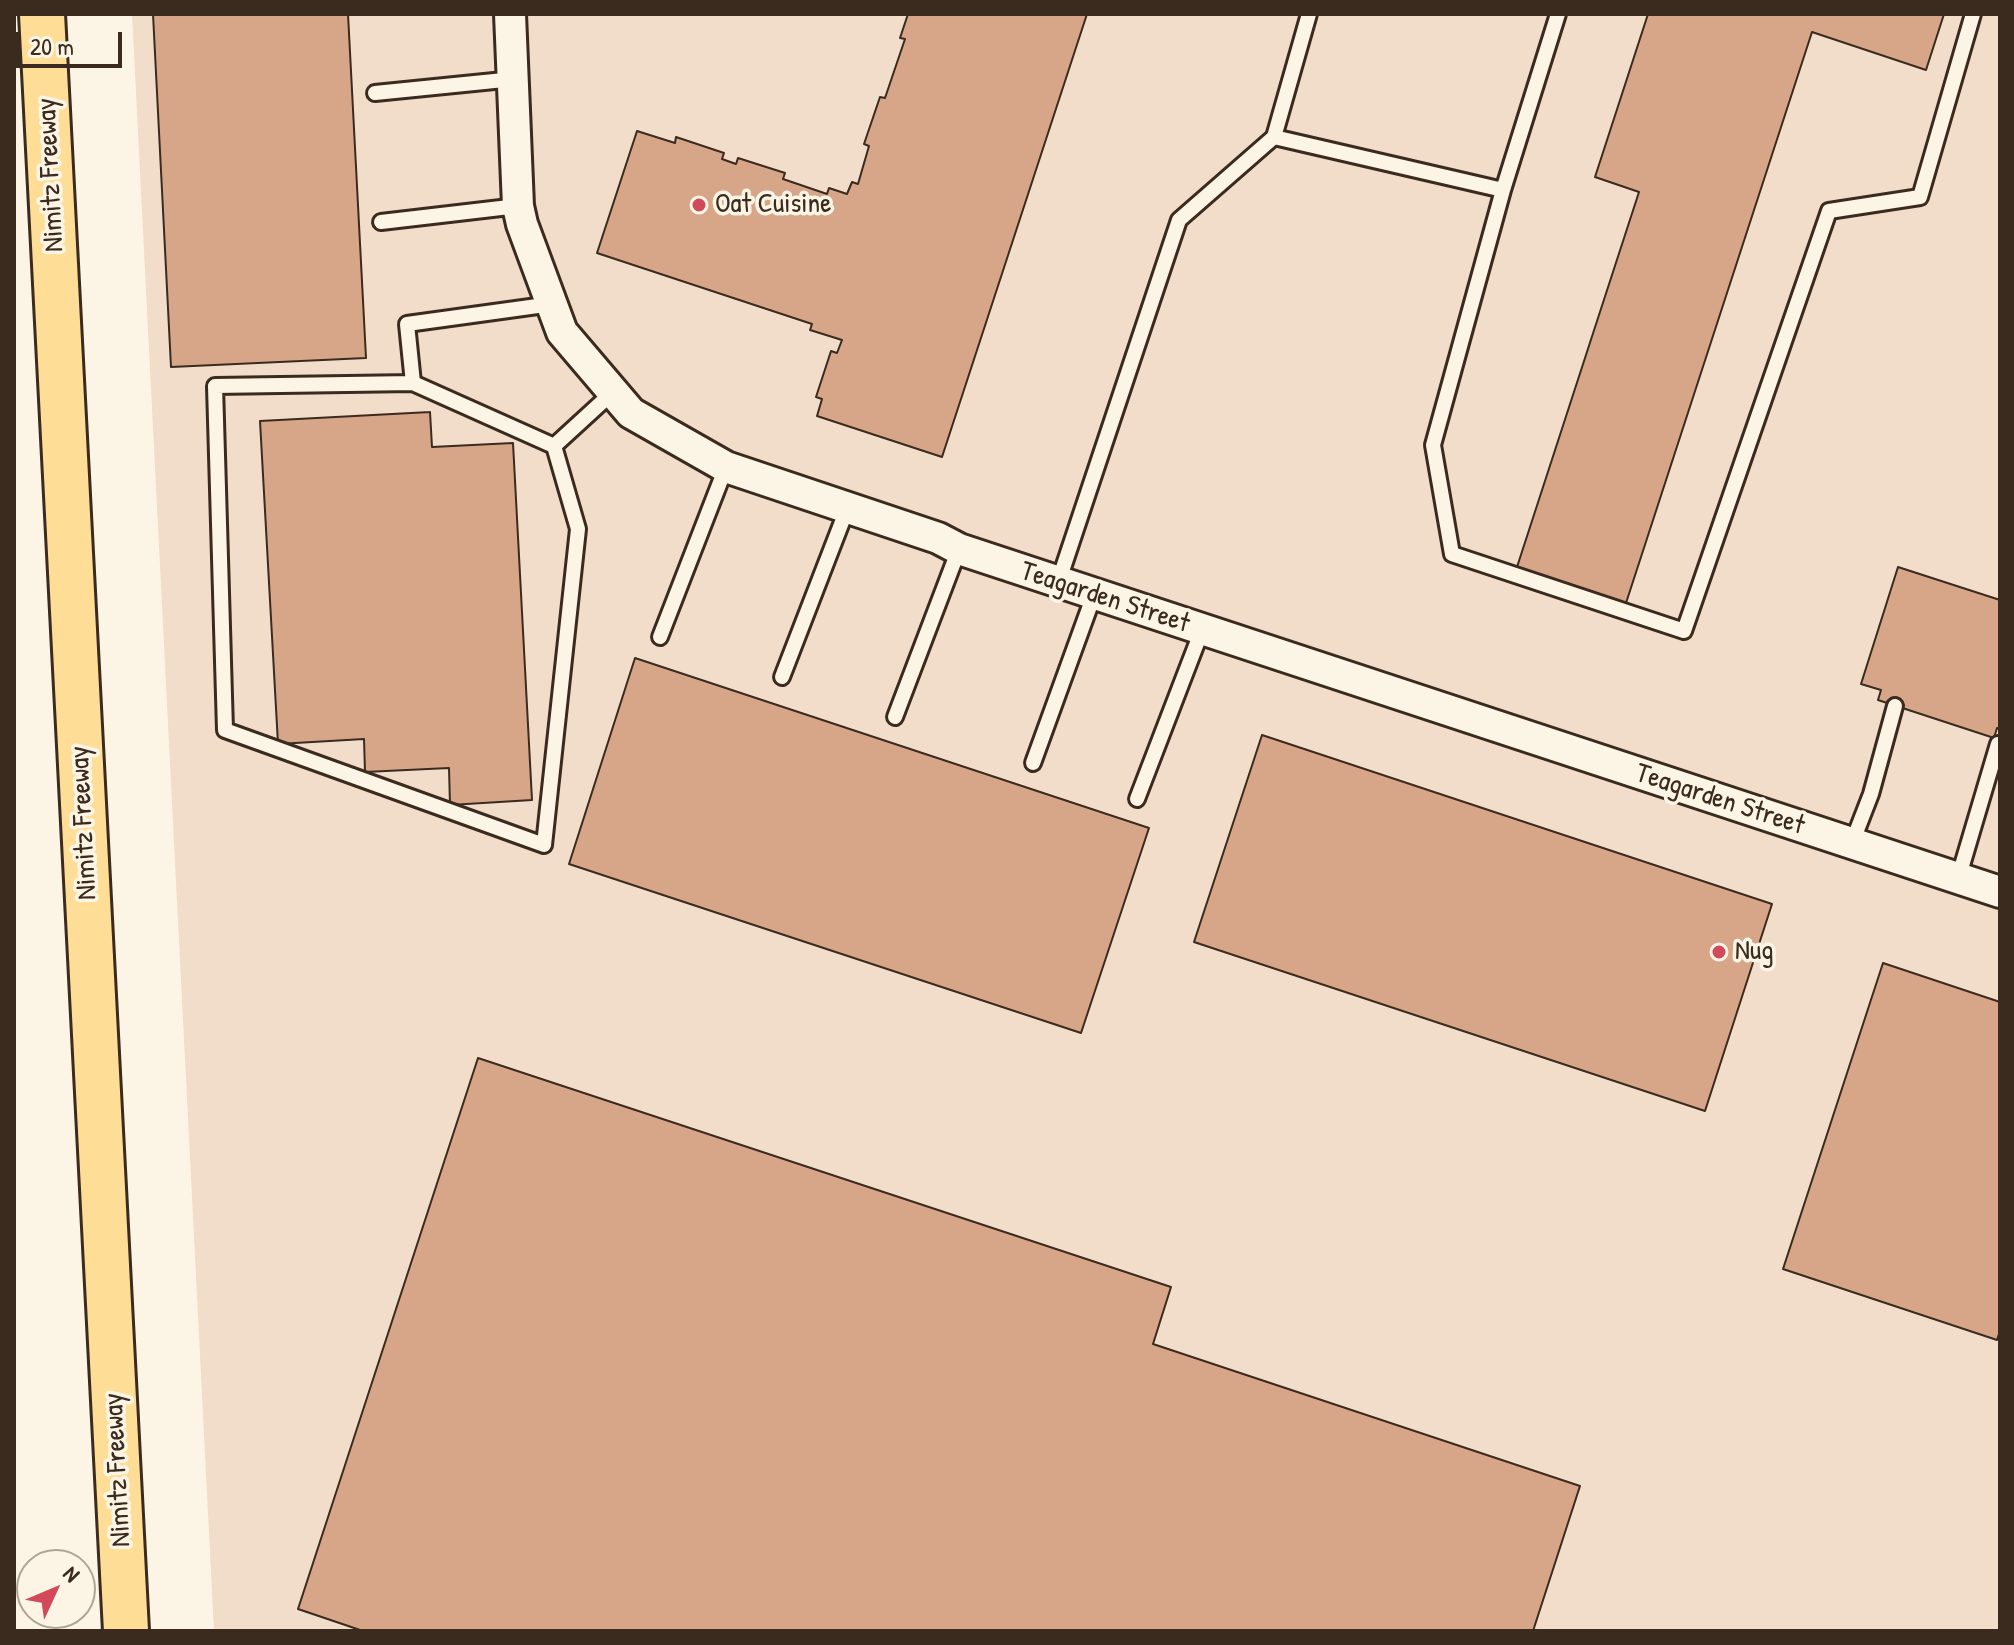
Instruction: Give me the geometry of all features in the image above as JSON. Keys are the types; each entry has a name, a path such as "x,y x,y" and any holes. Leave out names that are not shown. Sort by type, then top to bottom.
{"highway":[{"name":"Nimitz Freeway","path":"42,14 126,1631"}],"street":[{"name":"Teagarden Street","path":"510,14 518,206 522,224 562,332 631,413 726,467 938,538 959,549 2000,892"}],"lane":[{"path":"1058,583 1179,220 1274,137 1309,14"},
{"path":"1558,14 1503,190 1433,445 1452,554 1684,631 1829,211 1920,197 1973,14"},
{"path":"375,93 514,79"},
{"path":"1274,137 1503,190"},
{"path":"381,222 518,206"},
{"path":"413,383 407,324 552,304"},
{"path":"413,383 554,446 578,529 544,845 225,730 215,386 413,383"},
{"path":"554,446 613,392"},
{"path":"660,637 726,467"},
{"path":"782,677 847,509"},
{"path":"895,717 959,549"},
{"path":"1033,763 1094,595"},
{"path":"1137,799 1202,630"},
{"path":"1852,843 1871,794 1895,706"},
{"path":"1958,879 1998,744"}],"shaded area":[{"path":"132,14 2000,14 2000,1631 214,1631"}],"building":[{"path":"153,14 348,14 366,358 171,367"},
{"path":"908,14 1087,14 942,457 817,416 822,399 816,397 831,351 837,353 842,340 810,330 812,324 597,253 637,131 675,143 676,137 724,153 722,159 736,164 738,158 785,173 783,179 827,194 829,188 847,194 852,182 858,184 869,146 864,144 880,97 885,98 905,39 900,38"},
{"path":"1648,14 1944,14 1926,70 1812,32 1626,603 1517,567 1639,192 1595,177"},
{"path":"430,412 432,447 513,443 532,800 450,805 449,768 365,772 364,739 278,744 260,421"},
{"path":"1898,567 2000,600 2000,729 1997,728 1994,738 1878,700 1881,690 1861,684"},
{"path":"635,658 1149,828 1081,1033 569,864"},
{"path":"1262,735 1772,904 1705,1111 1194,942"},
{"path":"1883,963 2000,1002 2000,1331 1997,1340 1783,1269"},
{"path":"478,1058 1171,1287 1153,1344 1580,1486 1533,1631 363,1631 298,1609"}],"place":[{"name":"Oat Cuisine","path":"699,205"},
{"name":"Nug","path":"1719,952"}]}
